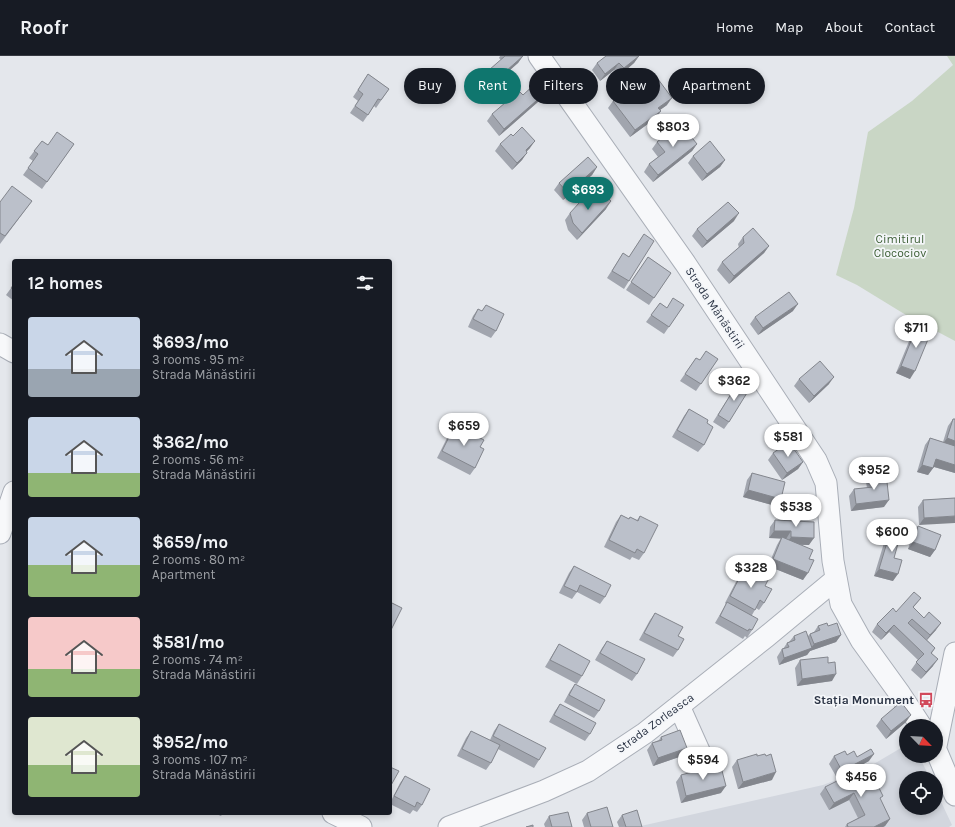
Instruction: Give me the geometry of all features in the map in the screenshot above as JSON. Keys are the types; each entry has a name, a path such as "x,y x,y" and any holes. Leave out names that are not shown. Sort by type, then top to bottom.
{"street":[{"name":"Strada Mănăstirii","path":"539,56 685,263 816,460 826,483 833,561 841,604 861,640 916,719"},
{"path":"0,344 12,351"},
{"path":"0,533 12,498"},
{"name":"Strada Zorleasca","path":"449,827 544,791 588,771 645,733 836,580"},
{"path":"942,719 955,653"},
{"path":"679,706 700,753"},
{"path":"941,763 955,795"},
{"path":"337,815 361,827"}],"shaded area":[{"path":"899,749 899,763 922,763 926,771 899,771 899,815 943,815 943,806 952,825 949,827 641,827 823,785 867,768"}],"green space":[{"name":"Cimitirul Clocociov","path":"947,56 955,56 955,341 906,315 857,285 836,275 854,208 868,132 912,101 953,65"}],"building":[{"path":"505,56 523,56 509,68 491,68"},
{"path":"606,56 639,56 624,68 619,63 613,68 606,68 605,74 597,63"},
{"path":"368,74 389,89 381,100 378,99 368,115 355,106 363,94 358,90"},
{"path":"660,82 668,93 668,101 658,108 661,111 635,130 615,104 660,104"},
{"path":"529,90 529,104 533,104 504,129 492,114 504,104 521,104 521,93 523,95"},
{"path":"680,123 697,144 658,175 649,164 665,152 657,142"},
{"path":"522,127 535,141 526,150 527,153 517,163 500,144 511,134 513,136"},
{"path":"57,132 74,144 47,182 28,168 38,154 34,151 42,141 48,145"},
{"path":"710,141 725,160 707,174 693,156"},
{"path":"588,157 597,167 568,193 559,183"},
{"path":"12,186 32,201 5,236 0,233 0,202"},
{"path":"588,193 596,200 603,194 611,201 582,233 573,223 570,213"},
{"path":"728,202 739,213 707,241 697,229"},
{"path":"753,228 769,246 734,276 722,262 744,243 743,237"},
{"path":"644,234 654,241 629,281 612,271 623,253 629,257"},
{"path":"648,257 671,273 654,298 631,282"},
{"path":"789,292 798,304 763,328 755,317"},
{"path":"673,298 684,305 669,327 651,315 660,303 667,308"},
{"path":"486,305 504,314 496,331 473,319 478,309 482,311"},
{"path":"917,326 931,332 915,371 901,366"},
{"path":"706,351 718,359 701,384 685,374 696,358 700,360"},
{"path":"820,361 834,377 814,396 799,379"},
{"path":"739,381 750,388 729,422 718,415"},
{"path":"689,409 708,420 707,423 713,427 704,445 677,430"},
{"path":"953,419 955,419 955,441 947,438"},
{"path":"455,425 484,440 480,447 484,449 475,468 442,451"},
{"path":"930,438 955,446 955,465 936,459 933,468 922,465"},
{"path":"789,442 803,462 787,473 773,453"},
{"path":"752,473 785,482 781,499 748,490"},
{"path":"886,473 889,500 856,504 854,489 873,487 871,475"},
{"path":"955,498 955,516 924,518 923,500"},
{"path":"621,515 638,521 640,516 658,525 644,553 637,549 635,553 609,540"},
{"path":"775,520 814,522 814,538 791,537 791,531 774,531"},
{"path":"892,526 902,529 894,558 902,560 898,574 879,569"},
{"path":"918,526 941,535 935,550 913,542"},
{"path":"782,537 813,550 809,559 814,560 808,573 773,559"},
{"path":"574,566 611,585 605,597 580,585 577,592 564,586"},
{"path":"745,567 768,580 765,586 772,589 764,603 760,600 755,610 730,596"},
{"path":"914,592 921,598 913,607 924,618 929,612 941,623 930,635 912,619 908,623 935,648 931,653 938,659 926,672 916,662 924,654 894,625 886,633 877,624 893,608 896,612"},
{"path":"727,602 758,619 752,630 749,629 748,631 720,616"},
{"path":"392,603 402,608 392,628"},
{"path":"655,613 683,627 678,636 684,639 678,650 644,633"},
{"path":"827,623 828,626 837,623 841,635 814,644 810,634 820,630 818,626"},
{"path":"806,631 812,648 784,658 782,649 789,647 787,643 795,640 794,636"},
{"path":"607,641 645,659 637,674 600,653"},
{"path":"559,644 590,661 582,676 550,660"},
{"path":"828,657 828,663 835,662 836,674 802,679 800,660"},
{"path":"575,684 605,700 599,711 569,695"},
{"path":"901,702 911,715 906,719 899,719 899,725 891,731 881,719"},
{"path":"560,704 596,723 590,734 554,715"},
{"path":"499,724 546,748 539,760 493,736"},
{"path":"680,730 687,748 658,758 652,743 662,740 661,737"},
{"path":"471,731 500,745 491,763 462,749"},
{"path":"871,749 874,754 842,771 834,756 845,751 847,755 854,751 857,757"},
{"path":"757,754 757,756 765,754 766,756 771,754 776,772 743,782 737,760"},
{"path":"721,767 726,786 686,796 681,775 707,768 707,771"},
{"path":"392,768 399,771 392,783"},
{"path":"863,768 874,788 878,786 883,796 880,798 890,819 874,827 848,827 847,824 865,815 854,793 834,803 825,787"},
{"path":"405,776 430,789 422,805 417,802 415,807 394,796"},
{"path":"607,807 613,827 591,827 587,813"},
{"path":"637,810 642,827 626,827 622,815"},
{"path":"568,812 572,827 552,827 549,816"}],"place":[{"name":"Stația Monument","path":"926,700"}]}
